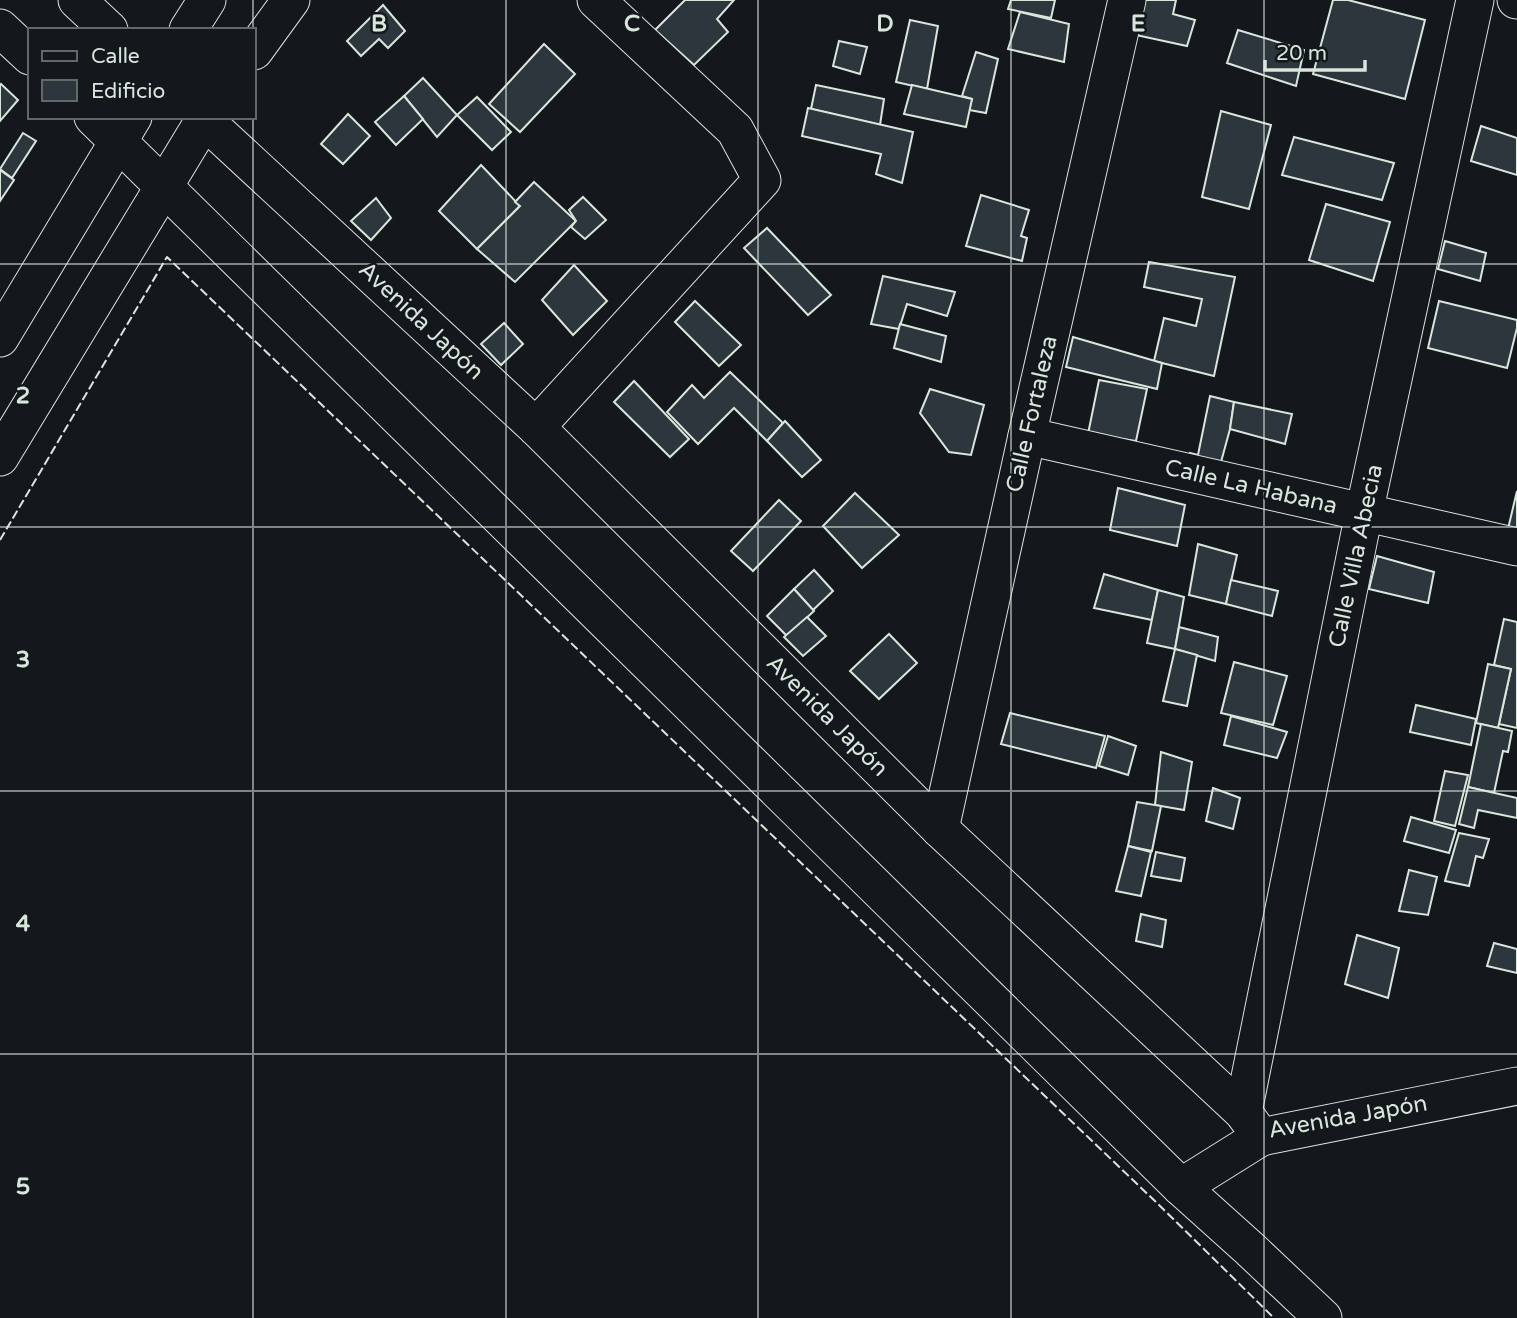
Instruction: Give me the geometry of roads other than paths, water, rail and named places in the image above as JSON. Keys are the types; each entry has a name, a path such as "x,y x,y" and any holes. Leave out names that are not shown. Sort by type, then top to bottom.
{"street":[{"path":"78,0 107,28"},
{"path":"189,28 207,0"},
{"path":"256,48 290,0"},
{"path":"536,427 762,180 735,130 596,0"},
{"name":"Calle Fortaleza","path":"940,828 1127,0"},
{"name":"Calle Villa Abecia","path":"1252,1125 1364,513 1475,0"},
{"path":"0,28 28,54"},
{"path":"0,457 203,119"},
{"name":"Avenida Japón","path":"205,119 536,427 940,828 1252,1125 1517,1086"},
{"path":"1,334 115,125 163,187 1181,1187 1323,1318"},
{"name":"Calle La Habana","path":"1027,436 1517,547"},
{"path":"1181,1187 1252,1125"}]}
